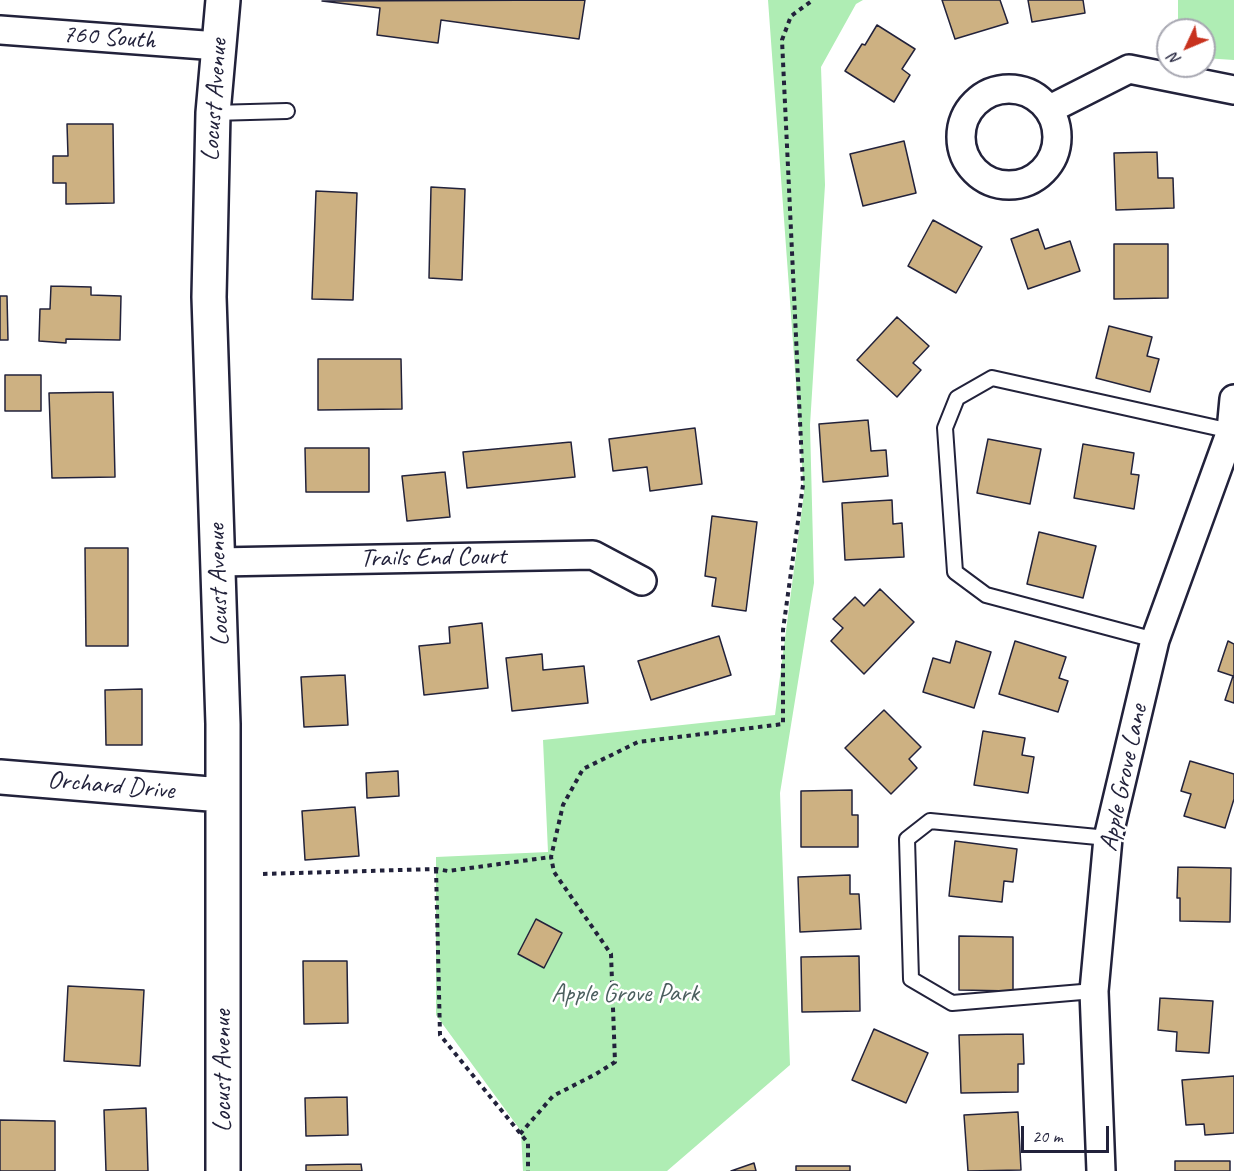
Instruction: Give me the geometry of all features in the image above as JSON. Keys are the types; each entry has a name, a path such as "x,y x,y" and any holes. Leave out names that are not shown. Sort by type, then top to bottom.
{"street":[{"name":"Locust Avenue","path":"223,0 213,113 209,297 223,724 223,1171"},
{"name":"760 South","path":"0,30 218,46"},
{"path":"1050,109 1129,69 1234,90"},
{"name":"Apple Grove Lane","path":"1101,1171 1094,991 1108,838 1155,640 1231,431 1234,399"},
{"name":"Trails End Court","path":"218,562 593,555 642,581"},
{"name":"Orchard Drive","path":"0,777 222,795"}],"lane":[{"path":"213,113 287,111"},
{"path":"1155,640 986,595 955,572 945,428 957,398 992,378 1231,431"},
{"path":"1094,991 952,1003 911,979 907,839 930,821 1108,838"}],"path":[{"path":"520,1134 554,1096 615,1062 611,954 554,872 551,857 563,805 583,769 638,742 783,724 783,630 803,485 782,40 791,16 813,0"},
{"path":"263,874 436,869 448,871 551,857"},
{"path":"436,869 440,1035 528,1143 528,1171"}],"green space":[{"name":"Apple Grove Park","path":"768,0 863,0 856,4 821,67 825,185 810,425 814,583 780,793 790,1065 667,1171 523,1171 521,1131 436,1015 436,857 548,852 543,740 775,715 804,493"},
{"path":"1178,0 1234,0 1234,60 1216,59 1216,18 1178,18"}],"building":[{"path":"585,0 579,39 441,20 438,43 377,35 380,8 322,1"},
{"path":"942,0 1000,0 1008,23 955,39"},
{"path":"1028,0 1083,0 1085,13 1032,22"},
{"path":"877,25 915,49 902,69 910,75 894,102 845,71"},
{"path":"67,124 113,124 114,203 66,204 66,183 53,183 53,156 68,156"},
{"path":"904,141 916,193 863,206 850,154"},
{"path":"1157,152 1158,178 1173,178 1174,208 1116,210 1114,153"},
{"path":"431,187 465,189 462,280 429,278"},
{"path":"316,191 357,193 353,300 312,299"},
{"path":"933,220 982,247 956,293 908,266"},
{"path":"1038,229 1045,249 1070,241 1080,271 1028,289 1011,239"},
{"path":"1114,244 1168,244 1168,298 1114,299"},
{"path":"51,286 91,287 91,295 121,296 120,340 66,339 66,343 39,341 40,309 50,309"},
{"path":"0,296 7,296 8,340 0,340"},
{"path":"897,317 929,346 913,363 921,370 897,397 857,360"},
{"path":"1109,326 1152,337 1147,356 1159,359 1150,392 1096,378"},
{"path":"318,359 401,359 402,409 318,410"},
{"path":"5,375 41,375 41,411 5,411"},
{"path":"113,392 115,477 52,478 49,393"},
{"path":"868,420 871,451 886,450 888,476 823,482 819,424"},
{"path":"695,428 702,484 650,491 647,467 613,471 609,439"},
{"path":"988,439 1041,449 1030,504 977,493"},
{"path":"571,442 575,477 467,488 463,452"},
{"path":"1083,444 1134,453 1131,474 1139,475 1134,509 1074,498"},
{"path":"305,448 369,448 369,492 306,492"},
{"path":"445,472 450,517 407,521 402,476"},
{"path":"892,500 893,524 902,523 904,557 845,560 842,503"},
{"path":"712,516 757,522 746,611 712,606 716,578 705,576"},
{"path":"1039,532 1096,546 1083,598 1027,584"},
{"path":"85,548 128,548 128,646 86,646"},
{"path":"880,589 914,622 864,674 831,641 843,628 833,619 855,597 864,606"},
{"path":"482,623 488,688 424,695 419,646 450,643 449,627"},
{"path":"719,636 731,675 651,700 638,661"},
{"path":"956,641 991,652 974,708 923,692 933,658 950,663"},
{"path":"1015,641 1066,657 1059,678 1068,681 1058,712 999,694"},
{"path":"1228,641 1234,644 1234,703 1225,700 1233,676 1218,671"},
{"path":"542,654 543,670 584,666 588,703 512,711 506,658"},
{"path":"345,675 348,725 304,727 301,677"},
{"path":"142,689 142,745 106,745 105,690"},
{"path":"884,710 921,747 909,759 917,768 891,794 845,748"},
{"path":"983,731 1025,738 1022,755 1034,757 1028,793 974,785"},
{"path":"1190,761 1234,774 1234,799 1225,828 1184,816 1191,794 1181,791"},
{"path":"398,771 399,796 367,798 366,773"},
{"path":"852,790 852,815 858,815 858,847 801,847 801,791"},
{"path":"355,807 359,856 305,860 302,811"},
{"path":"955,841 1017,849 1013,882 1004,881 1002,902 949,896"},
{"path":"1178,867 1231,868 1230,922 1180,921 1180,898 1177,898"},
{"path":"850,875 850,894 859,894 861,929 800,932 798,877"},
{"path":"536,919 562,933 544,968 518,954"},
{"path":"959,936 1013,937 1013,991 959,990"},
{"path":"859,956 860,1011 802,1012 801,957"},
{"path":"303,961 347,961 348,1023 304,1024"},
{"path":"68,986 144,990 140,1066 64,1061"},
{"path":"1160,998 1213,1001 1209,1053 1176,1051 1177,1032 1158,1030"},
{"path":"874,1029 928,1053 906,1103 852,1080"},
{"path":"1023,1034 1024,1064 1018,1064 1018,1092 961,1093 959,1035"},
{"path":"1234,1076 1234,1133 1205,1135 1204,1124 1186,1125 1182,1080"},
{"path":"347,1097 348,1135 306,1136 305,1098"},
{"path":"146,1108 148,1171 106,1171 104,1110"},
{"path":"1018,1112 1021,1170 968,1171 964,1115"},
{"path":"0,1120 55,1121 55,1171 0,1171"},
{"path":"1175,1161 1230,1161 1230,1171 1175,1171"},
{"path":"754,1163 756,1171 731,1171"},
{"path":"361,1164 362,1171 306,1171 306,1165"},
{"path":"796,1166 850,1166 850,1171 796,1171"}]}
